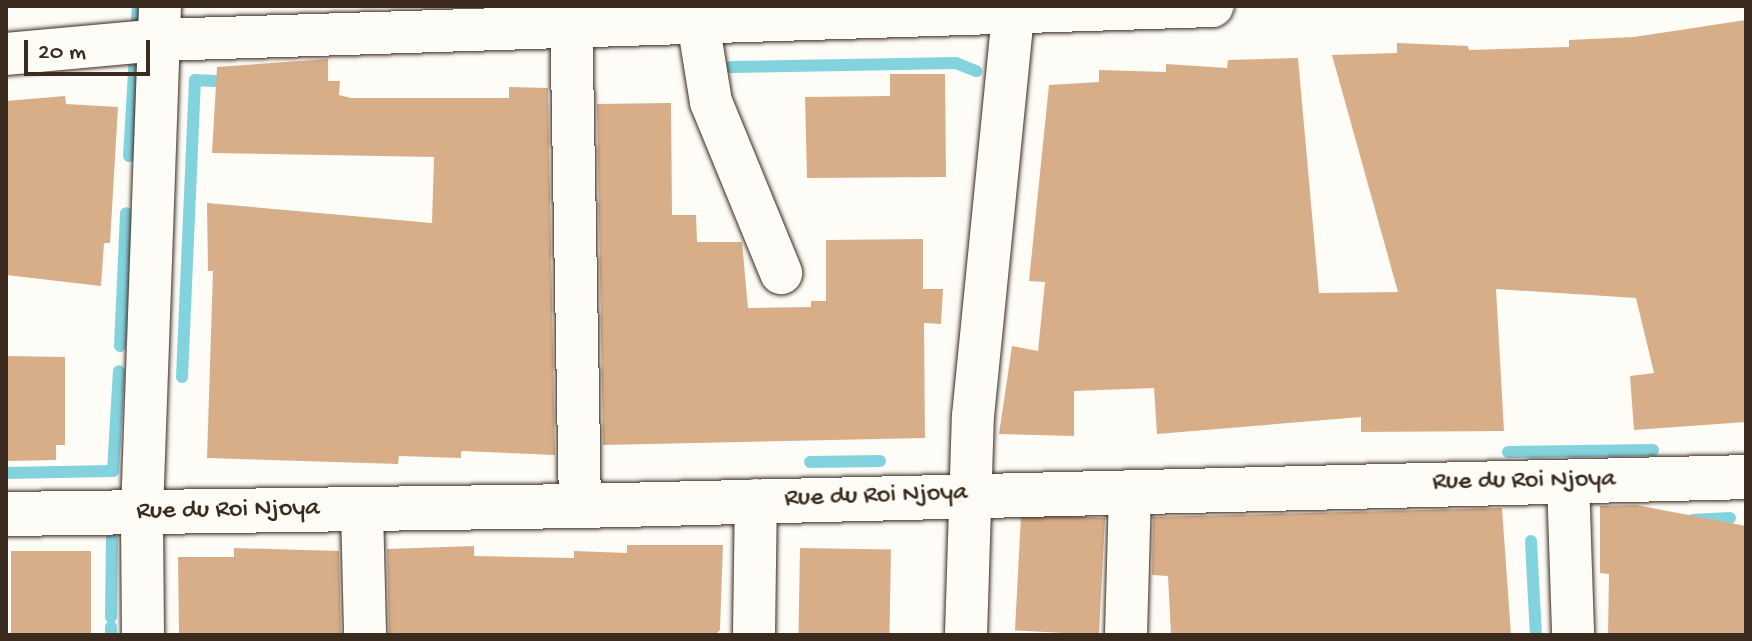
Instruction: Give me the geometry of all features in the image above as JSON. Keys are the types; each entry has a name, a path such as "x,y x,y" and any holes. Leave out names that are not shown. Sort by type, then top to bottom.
{"main road":[{"name":"Rue du Roi Njoya","path":"6,514 580,506 1746,477"}],"street":[{"path":"6,54 160,23 570,16 698,22 957,10 1212,6"},
{"path":"966,635 970,494 1013,10"},
{"path":"570,16 580,506"},
{"path":"698,22 711,102 781,273"},
{"path":"143,635 142,512 160,23"},
{"path":"1568,481 1573,635"},
{"path":"1126,635 1130,491"},
{"path":"754,635 756,500"},
{"path":"362,509 365,635"}],"building":[{"path":"1746,20 1746,422 1634,430 1630,376 1654,373 1636,298 1496,289 1504,431 1361,432 1361,417 1157,434 1154,388 1074,391 1074,436 999,434 1012,346 1038,351 1045,282 1029,281 1049,85 1099,82 1099,70 1166,72 1166,64 1227,68 1228,60 1298,58 1319,293 1398,292 1332,55 1397,53 1397,43 1468,46 1469,50 1569,47 1569,40 1634,37"},
{"path":"328,59 328,81 340,81 339,95 351,98 509,98 509,87 548,88 555,455 461,451 461,458 399,456 398,464 207,458 213,271 208,271 207,203 432,223 434,157 212,153 217,67"},
{"path":"890,74 945,74 946,177 807,178 805,97 890,96"},
{"path":"65,96 66,104 118,107 110,243 104,243 101,286 6,275 6,101"},
{"path":"671,103 672,215 696,215 697,242 742,242 748,308 811,307 811,301 826,301 826,240 923,239 923,289 943,289 941,324 924,323 925,438 603,445 597,104"},
{"path":"6,356 65,357 65,445 56,445 56,460 6,461"},
{"path":"1636,505 1746,526 1746,635 1608,635 1609,574 1600,573 1600,506"},
{"path":"1502,508 1511,635 1171,635 1168,576 1152,575 1153,517"},
{"path":"1021,514 1105,518 1099,635 1015,630"},
{"path":"627,545 723,545 720,630 715,635 389,635 387,549 474,546 474,556 574,558 574,551 627,553"},
{"path":"234,548 339,551 341,635 179,635 178,557 234,557"},
{"path":"800,548 891,550 889,635 798,635"},
{"path":"11,551 91,551 91,635 11,635"}],"waterway":[{"path":"129,156 138,6"},
{"path":"731,67 956,63 976,71"},
{"path":"182,377 195,80 215,81"},
{"path":"120,346 126,213"},
{"path":"6,473 113,471 119,371"},
{"path":"1508,452 1653,450"},
{"path":"810,462 880,461"},
{"path":"1693,520 1730,518"},
{"path":"111,617 112,539"},
{"path":"1531,541 1536,635"},
{"path":"111,627 111,635"}]}
